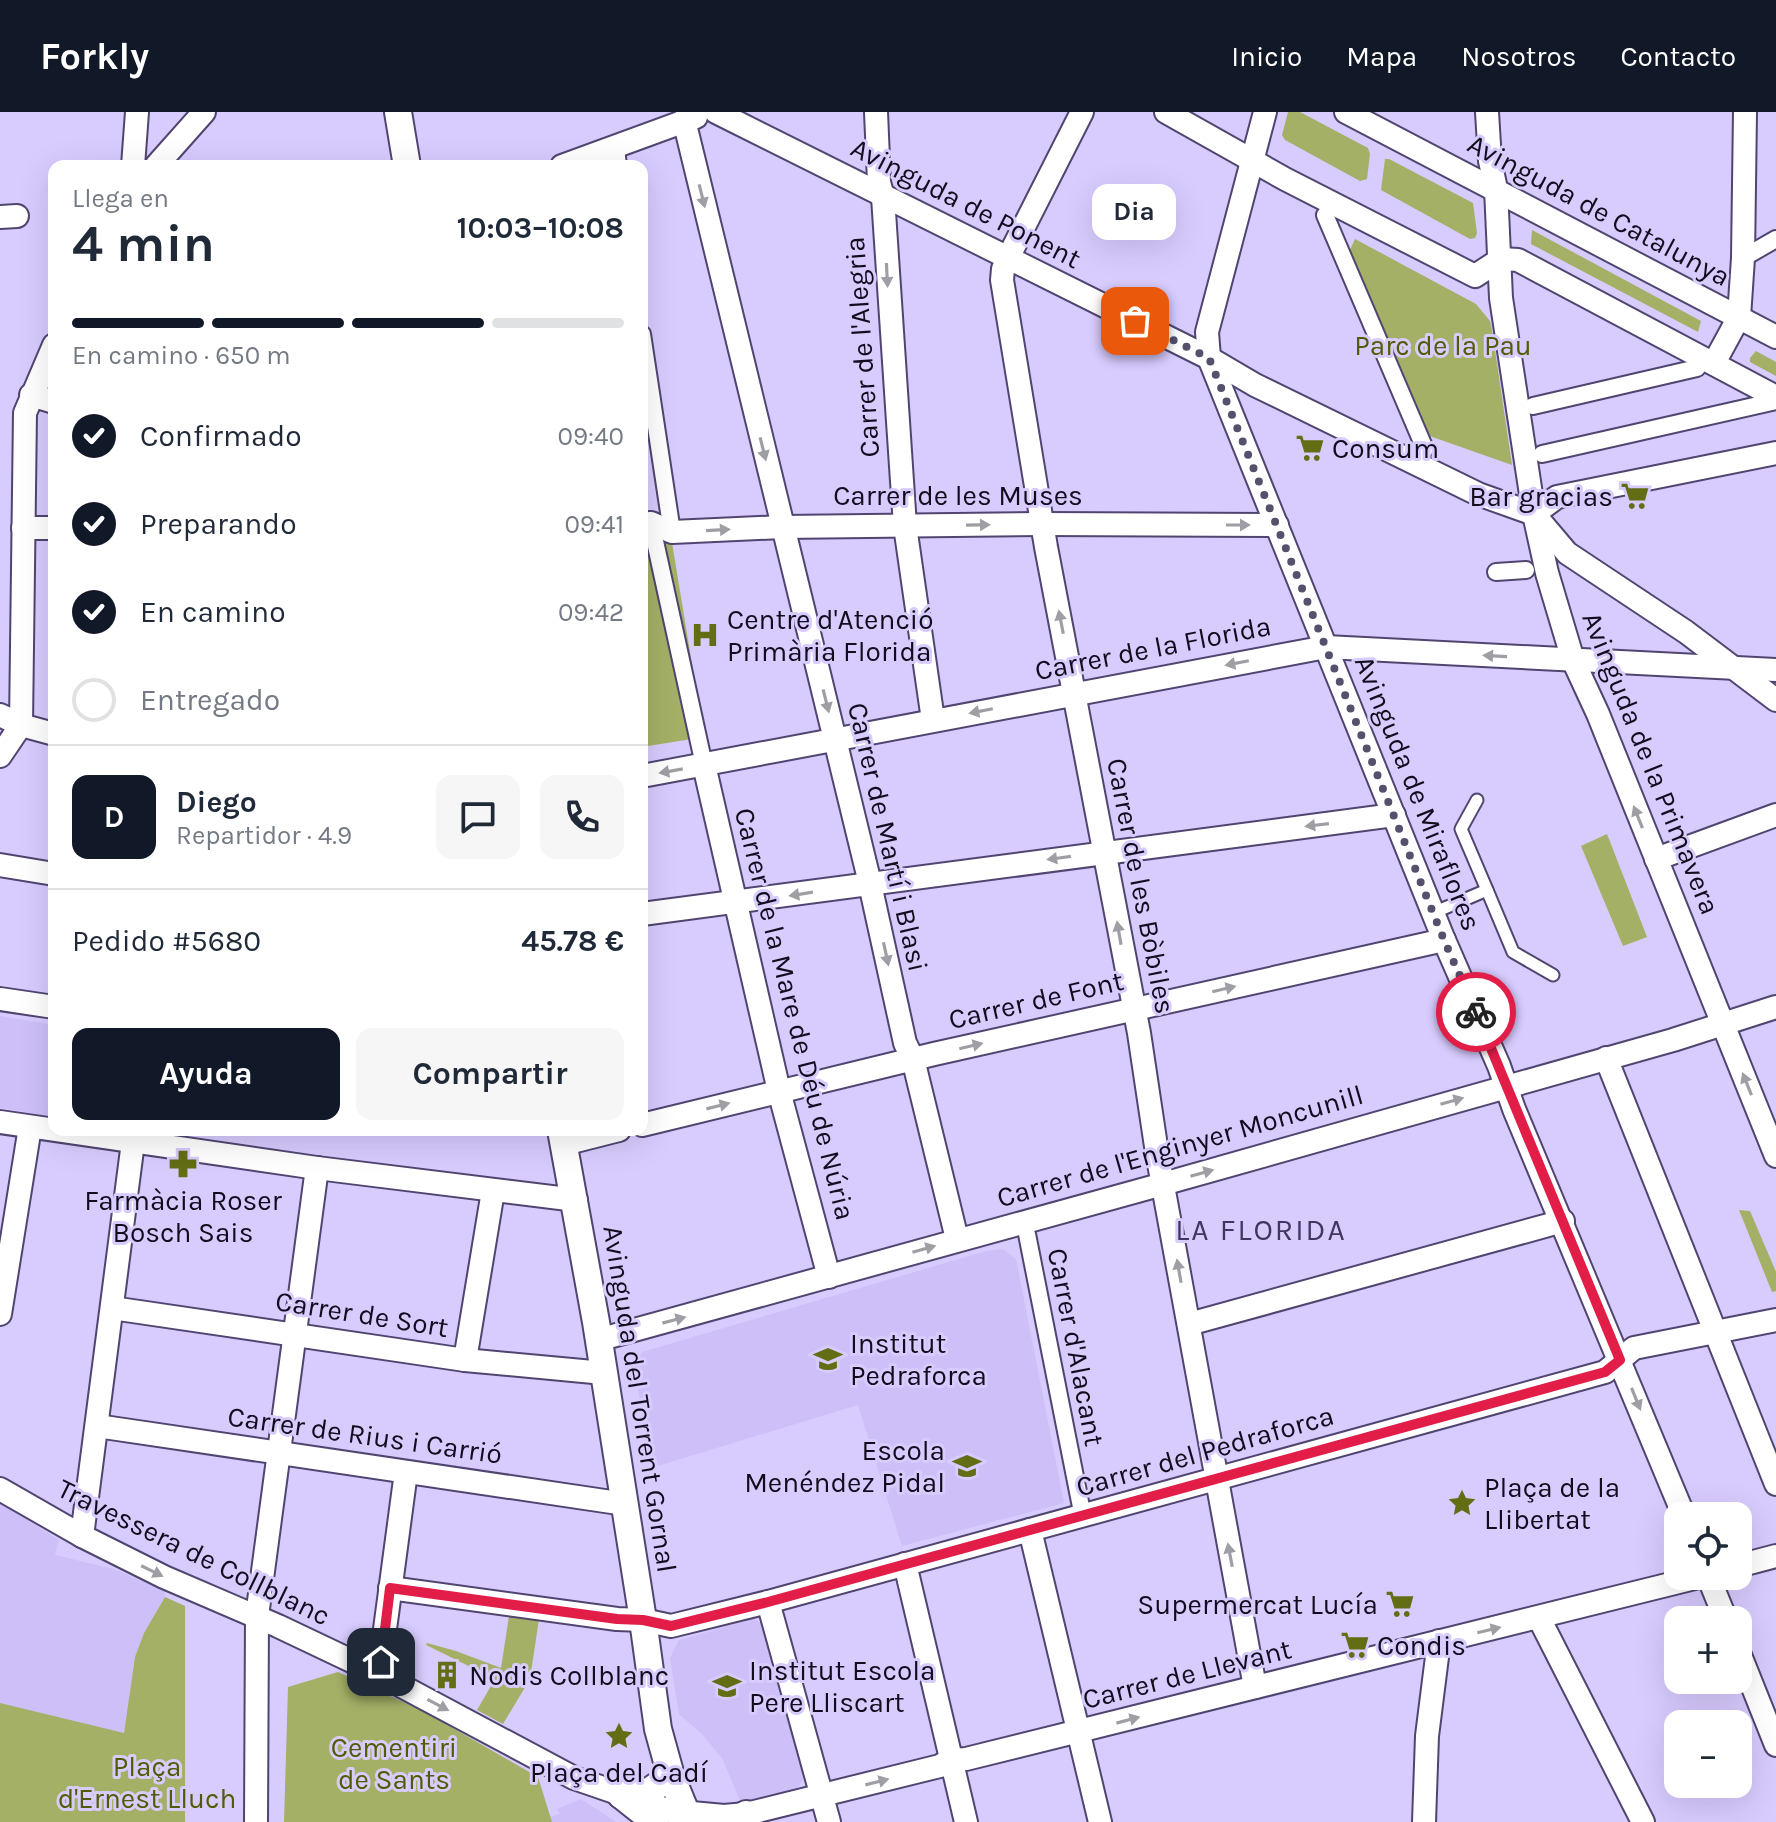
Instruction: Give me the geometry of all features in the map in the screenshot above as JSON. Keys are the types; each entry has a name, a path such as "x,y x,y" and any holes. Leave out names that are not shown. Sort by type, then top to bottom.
{"street":[{"path":"133,160 137,112"},
{"path":"161,160 204,112"},
{"path":"398,112 406,160"},
{"path":"617,157 684,120 714,112"},
{"name":"Avinguda de Ponent","path":"714,112 1209,358 1255,385 1478,494 1534,514"},
{"name":"Carrer de l'Alegria","path":"876,112 905,526 933,720"},
{"name":"Carrer de les Bòbiles","path":"1082,112 1008,258 1002,280 1042,524 1134,1009 1255,1687"},
{"path":"1166,112 1254,163 1475,276 1501,259 1518,260 1706,365 1776,399"},
{"path":"1209,358 1207,332 1265,112"},
{"name":"Avinguda de Catalunya","path":"1346,112 1776,337"},
{"name":"Avinguda de la Primavera","path":"1487,112 1490,161 1496,189 1501,298 1534,514 1547,573 1573,660 1598,714 1776,1156"},
{"path":"1739,317 1745,112"},
{"name":"Carrer de Martí i Blasi","path":"684,120 870,883 905,1043 913,1059 957,1239"},
{"path":"1325,215 1425,449"},
{"path":"1743,258 1776,239"},
{"name":"Avinguda de Catalunya","path":"1706,365 1739,317"},
{"path":"0,756 21,725 25,413 48,358"},
{"name":"Avinguda de Miraflores","path":"1209,358 1444,940 1678,1502"},
{"path":"1533,406 1706,365"},
{"path":"648,374 672,532"},
{"path":"31,395 48,400"},
{"path":"1542,454 1776,399"},
{"path":"1776,453 1557,497 1534,514 1567,553 1686,632 1776,700"},
{"name":"Carrer de les Muses","path":"648,524 672,532 782,527 1277,525"},
{"path":"23,528 48,528"},
{"path":"648,531 704,765"},
{"path":"1496,572 1526,570"},
{"name":"Carrer de la Florida","path":"648,775 1326,647 1776,670"},
{"path":"0,715 48,732"},
{"name":"Carrer de la Mare de Déu de Núria","path":"704,765 779,1091 829,1277"},
{"path":"648,913 1394,815"},
{"path":"1656,859 1776,815"},
{"path":"0,865 48,873"},
{"name":"Carrer de Font","path":"648,1124 913,1059 1444,940"},
{"path":"0,999 48,1006"},
{"name":"Carrer de l'Enginyer Moncunill","path":"598,1340 1163,1184 1776,1007"},
{"path":"1606,1058 1776,1484"},
{"path":"0,1122 48,1130"},
{"path":"0,1314 30,1127"},
{"path":"92,1136 576,1200"},
{"name":"Avinguda del Torrent Gornal","path":"562,1137 576,1200 604,1373 643,1620 649,1678 671,1776"},
{"path":"82,1536 133,1142"},
{"path":"256,1822 257,1616 317,1168"},
{"path":"465,1360 493,1191"},
{"path":"1189,1324 1563,1221"},
{"name":"Carrer d'Alacant","path":"1027,1234 1083,1517"},
{"name":"Carrer de Sort","path":"112,1308 465,1360 604,1373"},
{"name":"Carrer del Pedraforca","path":"390,1588 671,1626 1083,1517 1605,1372 1634,1348 1776,1320"},
{"name":"Carrer de Rius i Carrió","path":"97,1426 625,1504"},
{"path":"379,1674 406,1472"},
{"name":"Travessera de Collblanc","path":"0,1489 82,1536 164,1577 257,1616 379,1674 574,1778 621,1795"},
{"path":"1030,1530 1100,1822"},
{"path":"1752,1562 1776,1556"},
{"path":"905,1564 966,1822"},
{"name":"Carrer de Llevant","path":"687,1818 740,1818 940,1766 950,1760 1078,1733 1664,1587"},
{"path":"768,1602 829,1822"},
{"path":"1539,1618 1643,1822"},
{"path":"1424,1822 1427,1736 1439,1641"},
{"path":"1752,1685 1776,1745"},
{"path":"621,1795 648,1792 671,1776 687,1818"},
{"path":"621,1795 687,1818"},
{"path":"621,1795 655,1822"}],"lane":[{"path":"1477,800 1461,829 1513,952 1553,975"},
{"path":"1433,913 1487,890"}],"shaded area":[{"path":"0,1016 48,1024 48,1116 0,1108"},
{"name":"Institut Pedraforca","path":"1003,1249 1016,1259 1064,1503 902,1546 858,1405 651,1468 634,1366 642,1352 986,1251"},
{"path":"0,1503 59,1540 55,1555 114,1569 164,1591 165,1597 144,1633 135,1657 126,1723 118,1750 0,1713"},
{"name":"Institut Escola Pere Lliscart","path":"754,1619 766,1627 804,1778 797,1789 741,1803 722,1758 702,1734 679,1714 670,1658 679,1640"},
{"path":"581,1799 616,1822 552,1822 550,1817 560,1814 557,1809"}],"green space":[{"path":"1288,112 1300,112 1368,148 1367,179 1360,181 1285,140 1282,135"},
{"path":"1385,159 1473,203 1475,238 1470,239 1381,190"},
{"path":"1532,230 1701,321 1698,332 1531,244"},
{"name":"Parc de la Pau","path":"1355,239 1476,304 1490,321 1512,465 1424,434 1350,250"},
{"path":"1756,351 1776,362 1776,376 1750,362"},
{"path":"667,512 704,737 648,746 648,513"},
{"path":"1607,834 1647,937 1623,946 1581,846"},
{"path":"1739,1210 1750,1211 1776,1272 1776,1291 1772,1292"},
{"name":"Plaça d'Ernest Lluch","path":"165,1597 185,1606 185,1822 0,1822 0,1703 124,1733 135,1657 144,1633"},
{"path":"509,1616 539,1619 530,1679 503,1724 477,1710 495,1679 426,1645 456,1651 501,1668"},
{"name":"Cementiri de Sants","path":"338,1672 425,1712 538,1777 552,1822 284,1822 288,1687"}],"way so far":[{"path":"1135,321 1209,358 1444,940 1476,1012"}],"place":[{"name":"Dia","path":"1135,321"},
{"name":"Consum","path":"1310,448"},
{"name":"Bar gracias","path":"1635,496"},
{"name":"Centre d'Atenció Primària Florida","path":"705,635"},
{"name":"Farmàcia Roser Bosch Sais","path":"183,1164"},
{"name":"Institut Pedraforca","path":"828,1359"},
{"name":"Escola Menéndez Pidal","path":"967,1466"},
{"name":"Plaça de la Llibertat","path":"1462,1503"},
{"name":"Supermercat Lucía","path":"1400,1604"},
{"name":"Condis","path":"1355,1645"},
{"name":"Nodis Collblanc","path":"447,1675"},
{"name":"Institut Escola Pere Lliscart","path":"727,1686"},
{"name":"Plaça del Cadí","path":"619,1736"}],"district":[{"name":"LA FLORIDA","path":"1261,1230"}],"route":[{"path":"381,1662 390,1588 671,1626 1083,1517 1605,1372 1620,1360 1476,1012"}]}
